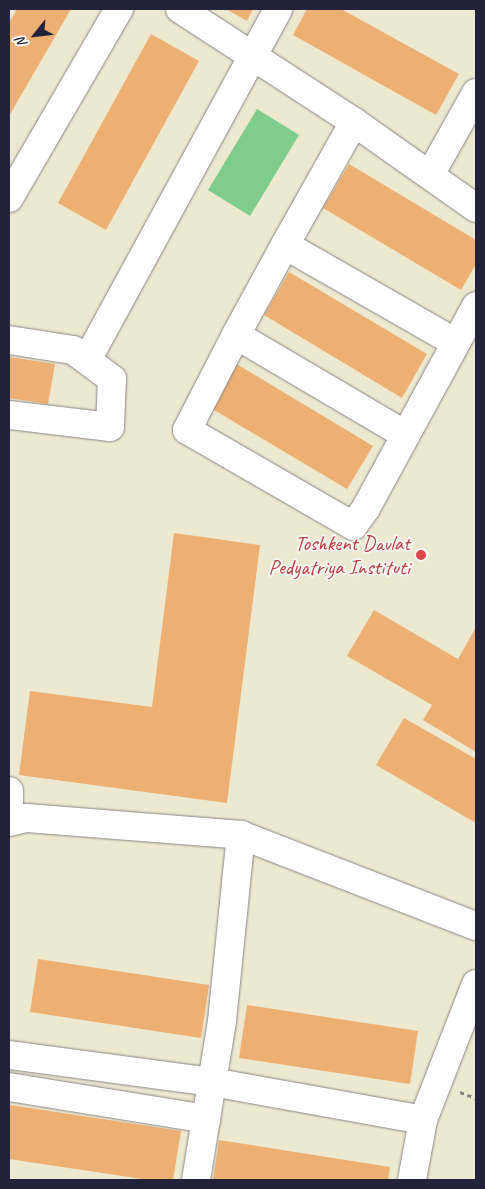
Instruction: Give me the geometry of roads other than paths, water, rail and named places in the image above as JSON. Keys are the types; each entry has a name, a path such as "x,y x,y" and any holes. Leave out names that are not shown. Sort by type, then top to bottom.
{"lane":[{"path":"9,198 119,9"},
{"path":"180,9 254,55 354,122 476,208"},
{"path":"88,360 278,9"},
{"path":"430,175 476,92"},
{"path":"354,122 236,334 187,430 353,526 366,508 476,306"},
{"path":"286,245 456,343"},
{"path":"236,334 406,435"},
{"path":"9,340 73,350 112,379 110,427 9,415"},
{"path":"9,791 9,803"},
{"path":"9,822 27,818 241,835 476,926"},
{"path":"196,1180 222,1021 241,835"},
{"path":"412,1180 423,1120 476,984"},
{"path":"9,1055 212,1082 423,1120"},
{"path":"9,1087 206,1119"}],"place":[{"name":"Toshkent Davlat Pedyatriya Instituti","path":"421,555"}]}
